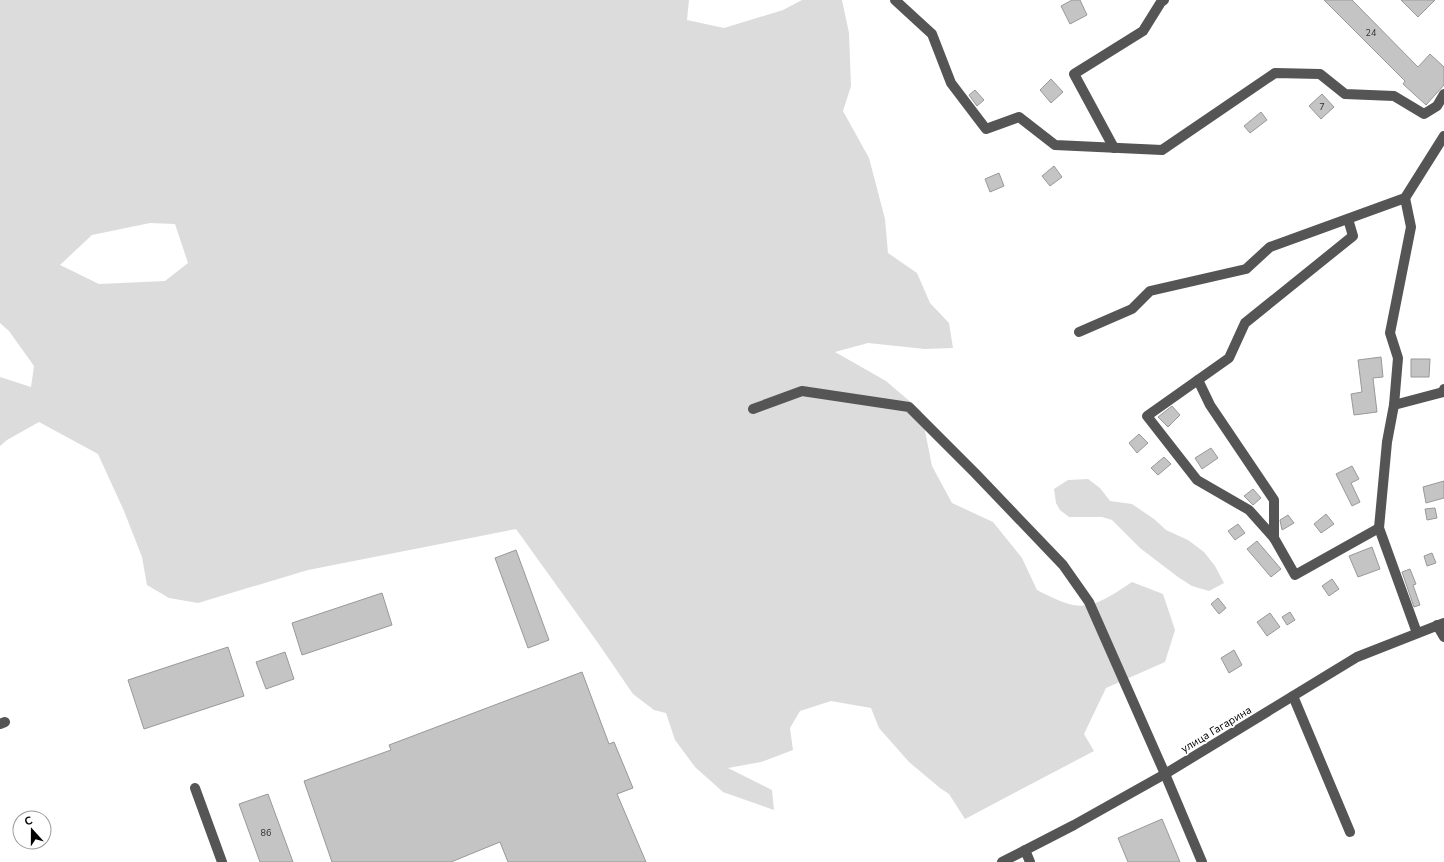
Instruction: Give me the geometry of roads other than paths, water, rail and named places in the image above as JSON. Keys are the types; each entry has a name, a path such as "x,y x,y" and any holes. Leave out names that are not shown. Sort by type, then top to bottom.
{"street":[{"path":"895,0 932,34 950,83 986,129 1019,116 1055,145 1162,150 1275,73 1320,74 1345,94 1394,96 1424,114 1437,106 1444,94"},
{"path":"1114,148 1074,74 1143,31 1161,2 1164,0"},
{"path":"1079,332 1132,309 1150,291 1246,269 1270,248 1405,198 1444,136"},
{"path":"1405,198 1411,227 1390,333 1398,358 1394,405 1387,442 1379,528 1416,633"},
{"path":"1348,219 1354,236 1245,323 1229,358 1147,416 1197,480 1249,510 1274,538 1295,575 1379,528"},
{"path":"1198,380 1210,406 1274,500 1274,538"},
{"path":"1394,405 1443,392 1444,389"},
{"path":"753,409 802,391 908,407 975,473 1063,565 1089,602 1202,862"},
{"path":"1440,624 1444,637"},
{"name":"улица Гагарина","path":"1002,862 1074,825 1165,774 1357,658 1440,624"},
{"path":"1293,696 1350,832"},
{"path":"195,788 222,862"},
{"path":"1025,850 1030,862"}]}
